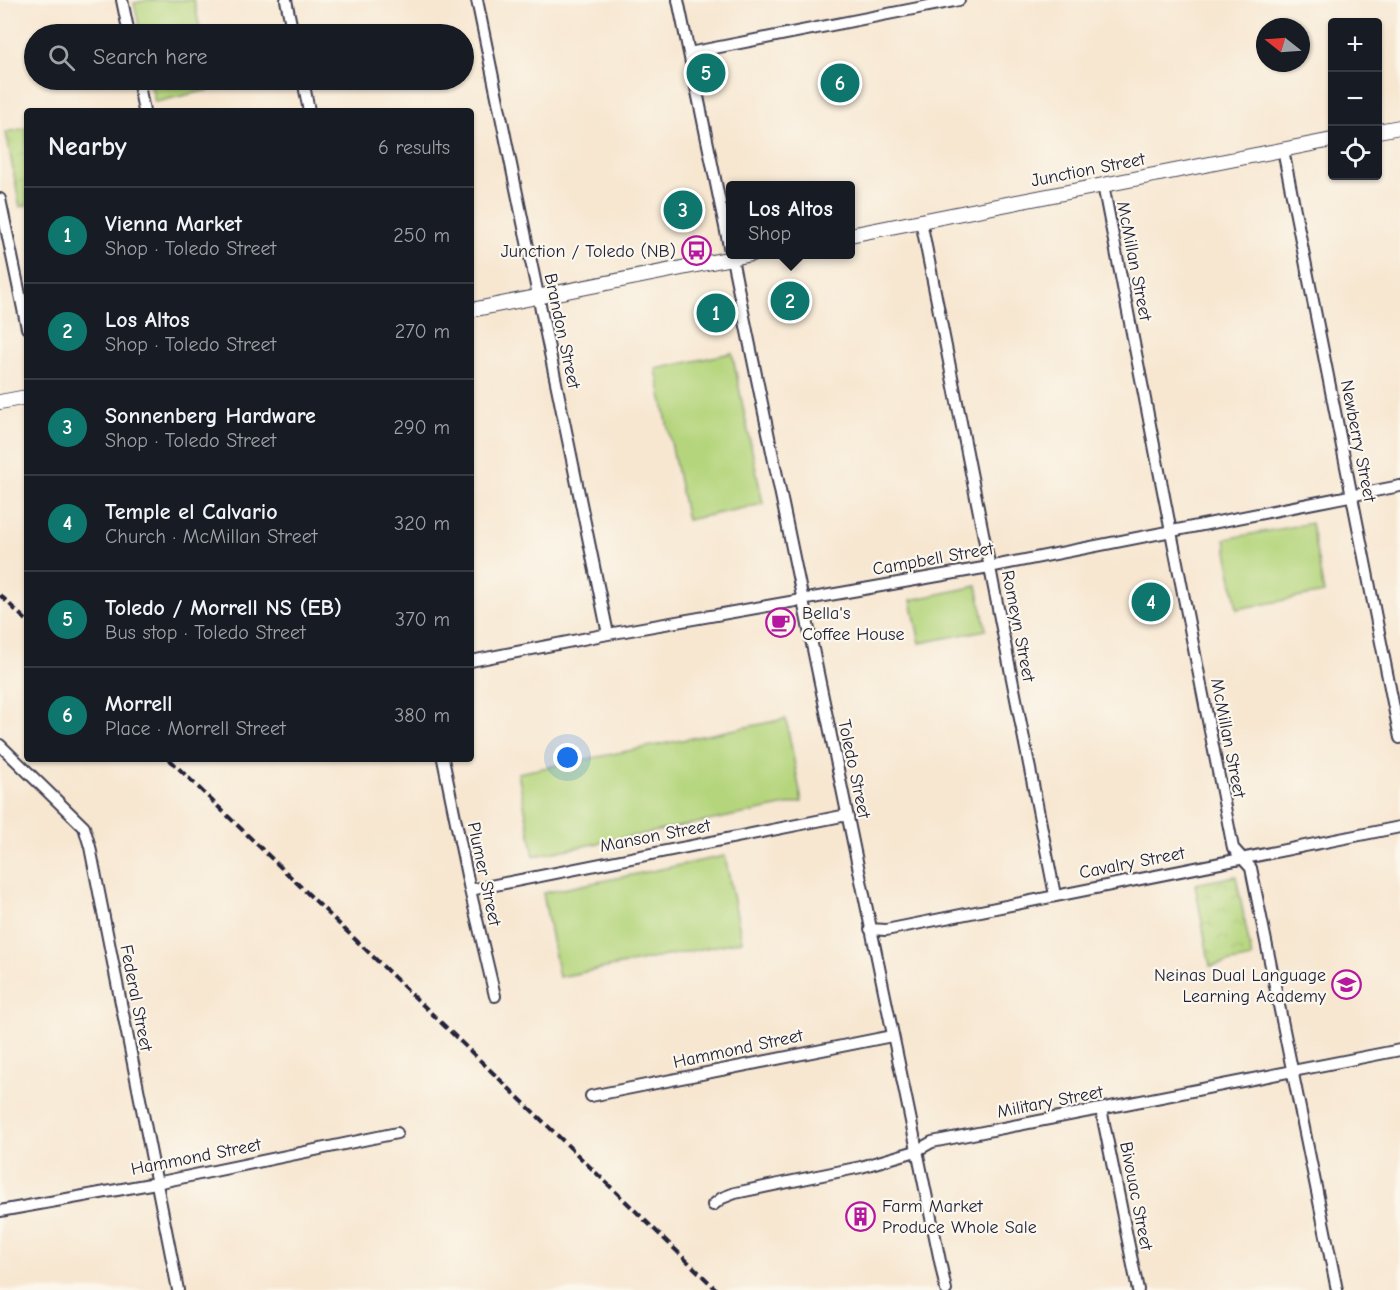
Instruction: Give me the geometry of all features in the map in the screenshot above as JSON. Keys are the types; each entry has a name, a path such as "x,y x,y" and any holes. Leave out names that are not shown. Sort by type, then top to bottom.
{"street":[{"path":"122,0 127,24"},
{"path":"286,0 291,24"},
{"name":"Brandon Street","path":"477,0 608,634"},
{"name":"Toledo Street","path":"678,0 726,231"},
{"path":"689,53 958,0"},
{"path":"140,90 143,108"},
{"path":"305,90 308,108"},
{"path":"1382,130 1400,127"},
{"name":"Junction Street","path":"855,234 1328,141"},
{"name":"Newberry Street","path":"1283,150 1400,738"},
{"name":"McMillan Street","path":"1103,185 1233,847 1251,868 1337,1290"},
{"path":"0,199 24,314"},
{"name":"Romeyn Street","path":"921,221 1055,895"},
{"path":"474,309 726,256"},
{"name":"Toledo Street","path":"732,259 946,1290"},
{"path":"0,402 24,398"},
{"name":"Campbell Street","path":"474,660 608,634 989,567 1400,486"},
{"name":"Federal Street","path":"0,745 84,828 90,847 178,1290"},
{"name":"Plumer Street","path":"444,762 470,891 495,996"},
{"name":"Manson Street","path":"470,891 847,815"},
{"name":"Cavalry Street","path":"870,929 886,930 1400,827"},
{"name":"Hammond Street","path":"591,1096 892,1036"},
{"name":"Military Street","path":"713,1205 722,1198 735,1193 861,1167 916,1151 932,1142 1400,1050"},
{"name":"Bivouac Street","path":"1101,1109 1138,1290"},
{"name":"Hammond Street","path":"0,1211 156,1183 397,1133"}],"green space":[{"path":"148,0 194,0 199,24 139,24 134,3"},
{"path":"152,90 209,90 155,102"},
{"path":"24,129 24,206 20,207 6,132"},
{"path":"732,353 763,504 687,520 656,369"},
{"path":"1311,523 1324,593 1237,609 1225,539"},
{"path":"977,586 986,630 920,643 911,600"},
{"path":"786,719 802,802 534,856 518,773"},
{"path":"725,856 742,941 559,977 543,893"},
{"path":"1236,876 1252,958 1210,966 1195,884"}],"railway":[{"path":"0,595 24,618"},
{"path":"172,762 717,1290"}],"place":[{"name":"Toledo / Morrell NS (EB)","path":"706,73"},
{"name":"Morrell","path":"840,83"},
{"name":"Sonnenberg Hardware","path":"683,210"},
{"name":"Junction / Toledo (NB)","path":"697,251"},
{"name":"Los Altos","path":"790,301"},
{"name":"Vienna Market","path":"716,313"},
{"name":"Temple el Calvario","path":"1151,602"},
{"name":"Bella's Coffee House","path":"781,623"},
{"name":"Neinas Dual Language Learning Academy","path":"1347,985"},
{"name":"Farm Market Produce Whole Sale","path":"861,1216"}]}
